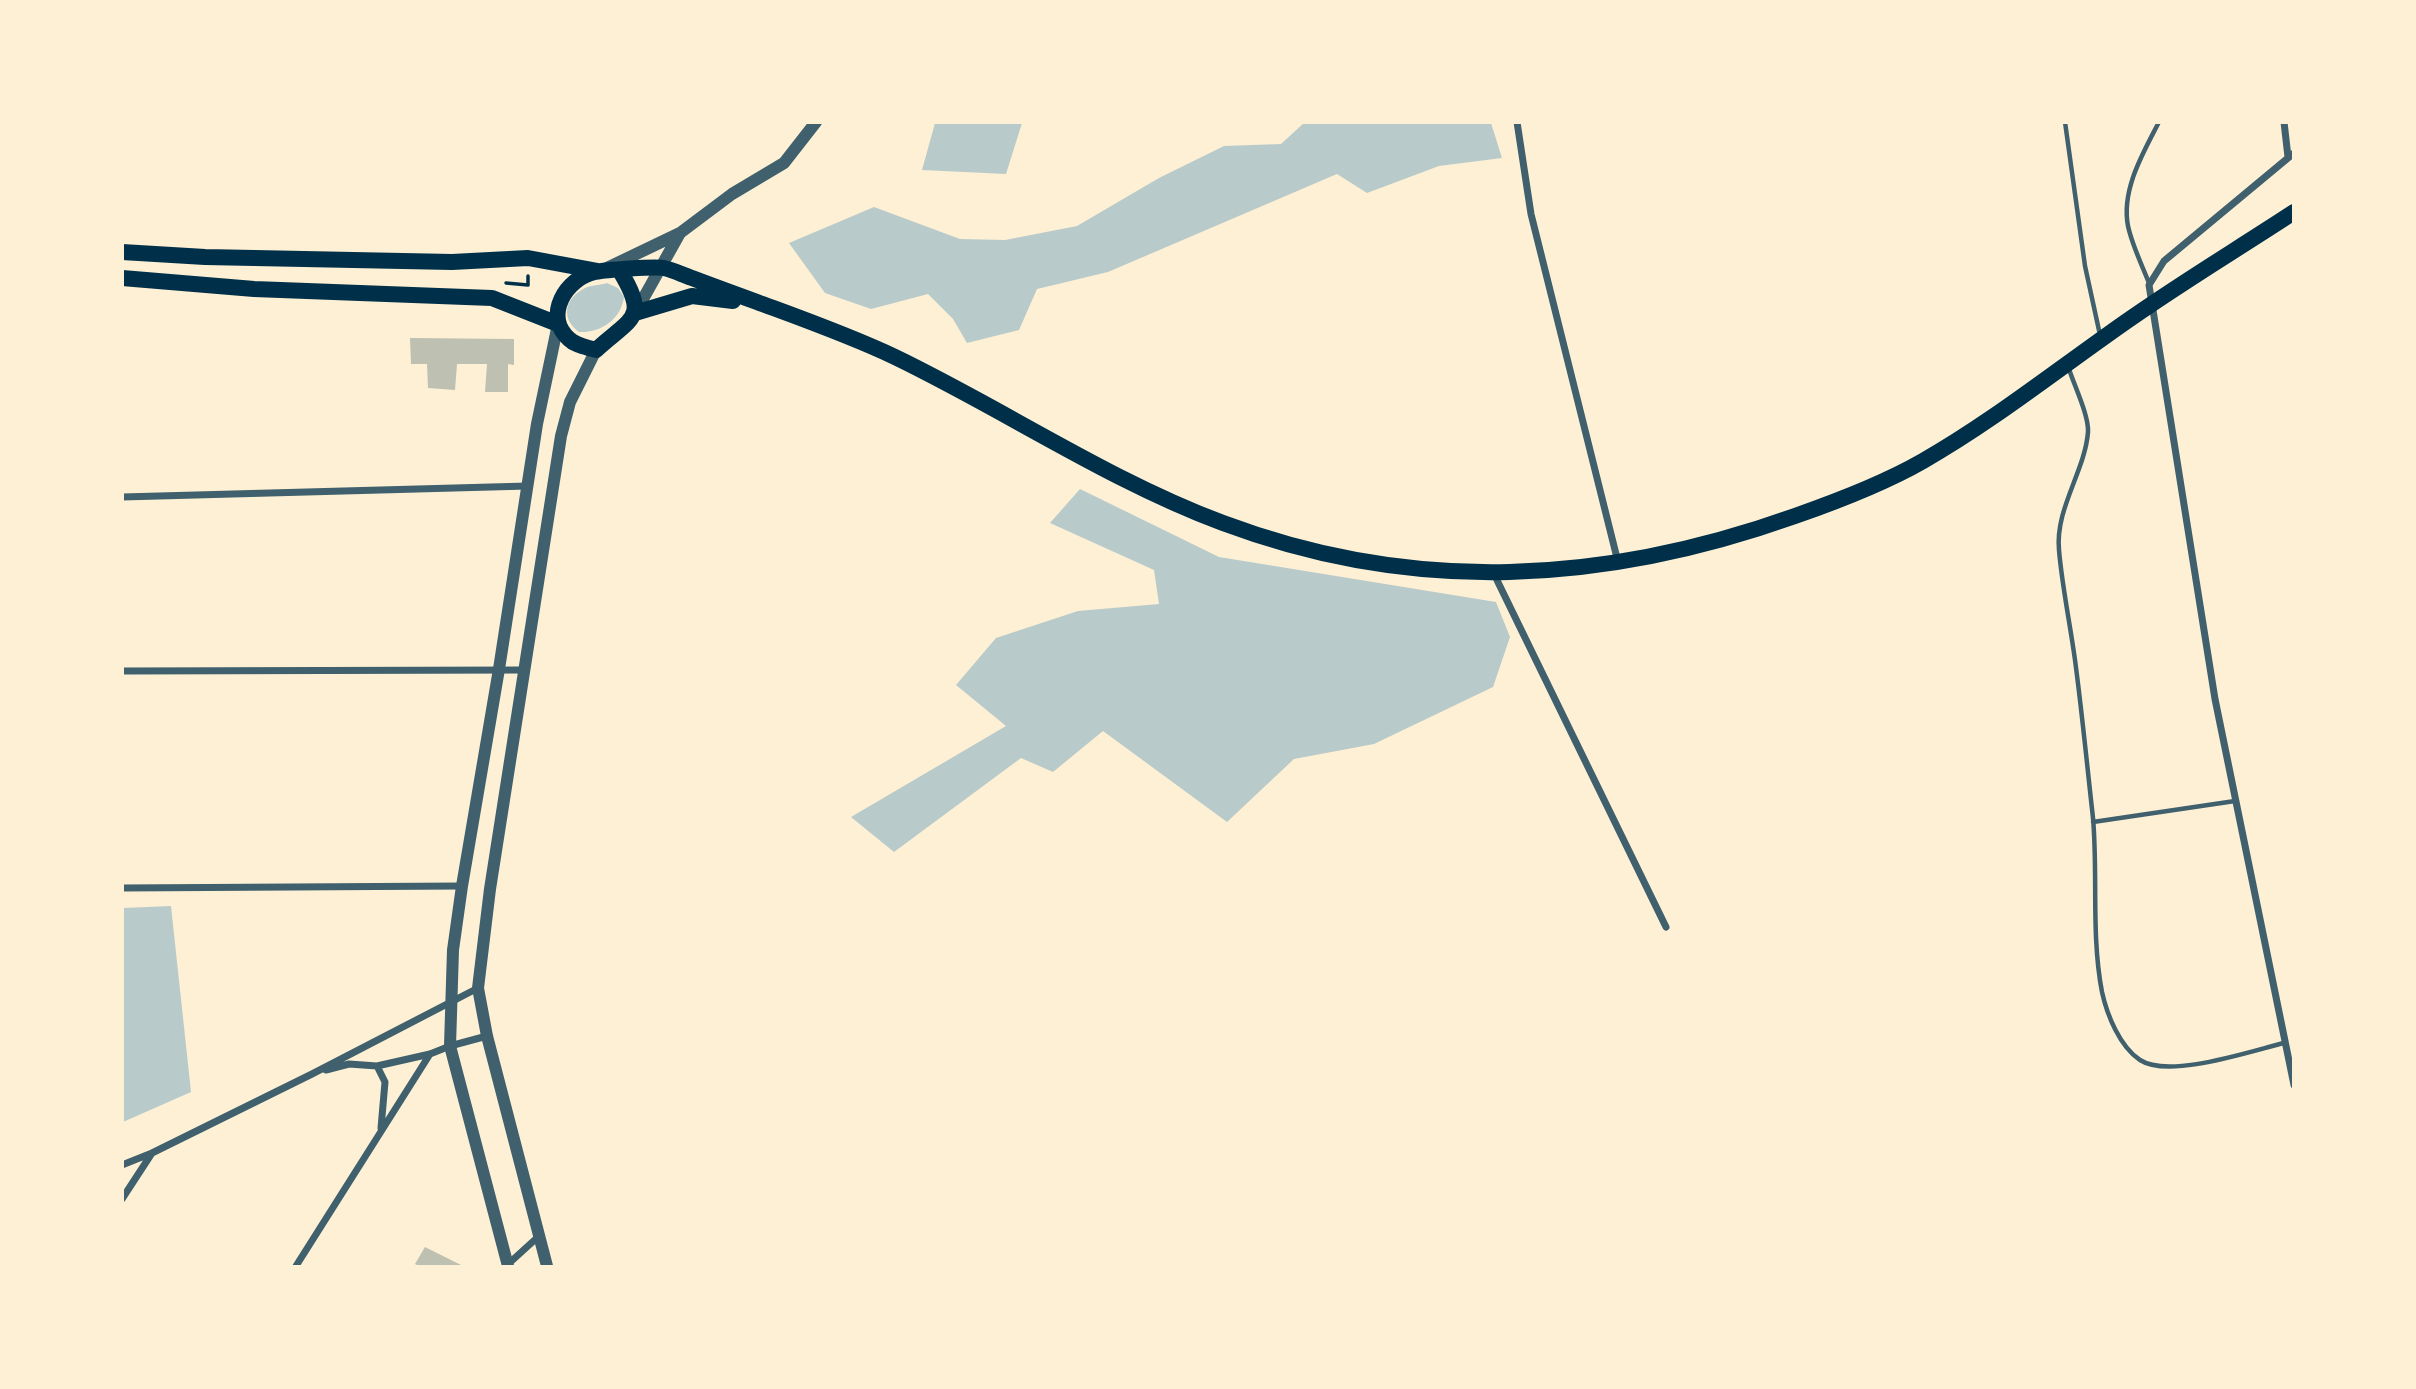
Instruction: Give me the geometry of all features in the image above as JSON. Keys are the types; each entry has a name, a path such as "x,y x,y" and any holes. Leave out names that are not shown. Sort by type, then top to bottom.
{"main road":[{"path":"122,252 205,257 452,262 528,258 600,271 660,267 893,356 1167,500 1222,522 1280,543 1348,560 1407,569 1494,574 1618,563 1739,536 1822,507 1878,482 1922,462 2067,366 2151,305 2294,212"},
{"path":"600,271 589,273 570,287 561,297 557,310 558,324 567,338 579,346 596,349 634,314 692,296 760,304"},
{"path":"621,271 634,294 637,305 634,314"},
{"path":"122,278 254,289 492,298 558,324"}],"street":[{"path":"600,271 680,233 732,194 784,163 816,122"},
{"path":"1517,122 1531,214 1618,563"},
{"path":"2284,122 2291,155 2164,261 2150,285 2151,305 2215,699 2294,1085"},
{"path":"634,314 680,233"},
{"path":"540,1236 507,1266 450,1046 453,950 462,886 541,400 558,324"},
{"path":"547,1266 487,1036 478,988 489,890 561,436 570,402 596,349"},
{"path":"122,497 528,486"},
{"path":"1494,574 1666,927"},
{"path":"122,671 525,670"},
{"path":"122,888 462,886"},
{"path":"122,1164 152,1153 312,1074 478,988"},
{"path":"312,1074 349,1064 377,1066 430,1054 487,1036"},
{"path":"296,1266 430,1054"},
{"path":"377,1066 385,1082 381,1128"},
{"path":"122,1199 152,1153"}],"lane":[{"path":"2065,122 2085,266 2101,339"},
{"path":"2150,285 2129,228 2127,213 2135,173 2159,122"},
{"path":"2067,366 2088,428 2062,517 2058,548 2075,662 2093,822 2094,905 2102,991 2118,1033 2129,1049 2143,1062 2157,1067 2198,1065 2284,1043"},
{"path":"2093,822 2235,801"}],"path":[{"path":"492,298 491,283 528,285 528,258"}],"shaded area":[{"path":"1305,122 1491,123 1502,158 1439,166 1367,193 1337,174 1108,272 1037,289 1019,330 967,343 953,319 928,294 871,309 825,293 789,243 874,207 960,239 1005,240 1077,226 1159,178 1224,146 1281,144"},
{"path":"935,123 1022,123 1006,174 922,170"},
{"path":"607,283 618,288 624,297 619,312 602,327 579,332 569,321 569,303 585,288"},
{"path":"1080,489 1219,557 1496,602 1510,637 1493,687 1374,744 1294,759 1227,822 1103,731 1053,772 1021,758 894,852 851,817 1006,726 956,685 996,638 1078,611 1159,604 1154,570 1050,523"},
{"path":"171,906 191,1092 123,1122 123,908"}],"building":[{"path":"410,338 514,339 514,365 508,364 508,392 485,392 487,364 457,364 455,390 428,388 427,364 411,364"},
{"path":"425,1247 463,1266 415,1264"}]}
